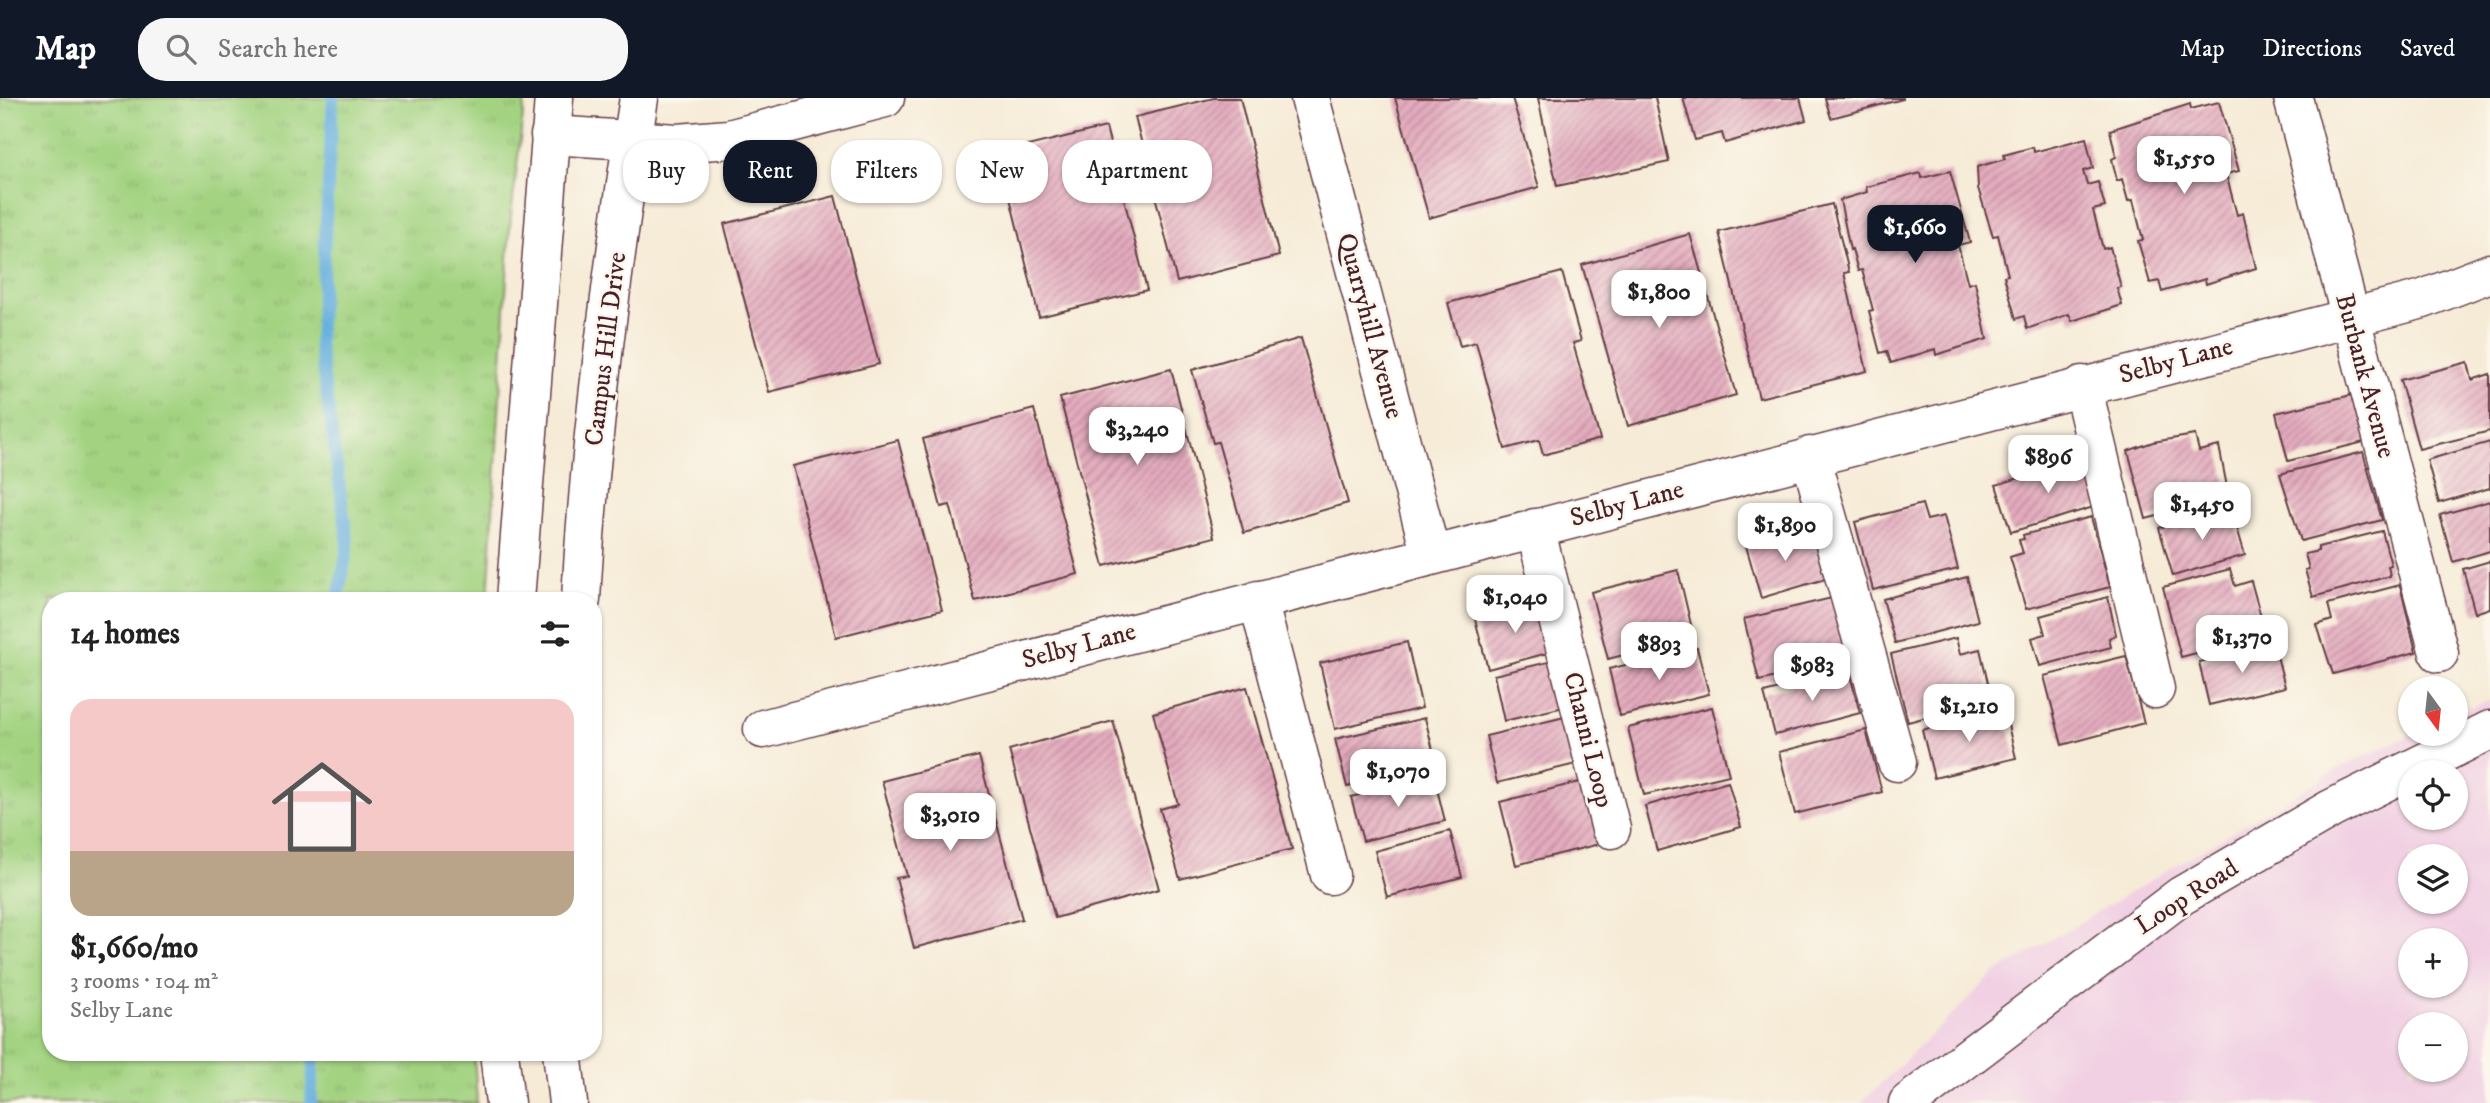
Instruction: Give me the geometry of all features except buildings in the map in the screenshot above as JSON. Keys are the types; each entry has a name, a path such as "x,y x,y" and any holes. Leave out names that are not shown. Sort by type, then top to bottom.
{"street":[{"path":"516,592 554,98"},
{"name":"Campus Hill Drive","path":"632,140 639,98"},
{"path":"709,141 729,139 885,98"},
{"name":"Quarryhill Avenue","path":"1310,98 1431,555"},
{"name":"Burbank Avenue","path":"2293,98 2439,653"},
{"path":"551,135 623,141"},
{"name":"Campus Hill Drive","path":"582,592 587,506 624,203"},
{"name":"Selby Lane","path":"763,729 2423,299 2490,273"},
{"path":"2082,386 2155,690"},
{"path":"1810,456 1897,762"},
{"name":"Channi Loop","path":"1535,528 1611,830"},
{"path":"1258,600 1330,875"},
{"name":"Loop Road","path":"1908,1103 2181,895 2331,809 2490,730"},
{"path":"500,1061 505,1103"},
{"path":"563,1061 568,1103"}],"shaded area":[{"path":"2490,700 2490,1103 1861,1103 1995,973 2341,767 2398,741 2398,746 2468,746 2468,709"}],"green space":[{"path":"0,98 525,98 510,225 488,592 42,592 42,1061 475,1061 477,1103 0,1103"}],"waterway":[{"path":"333,98 319,344 348,543 339,592"},
{"path":"311,1103 313,1061"}]}
